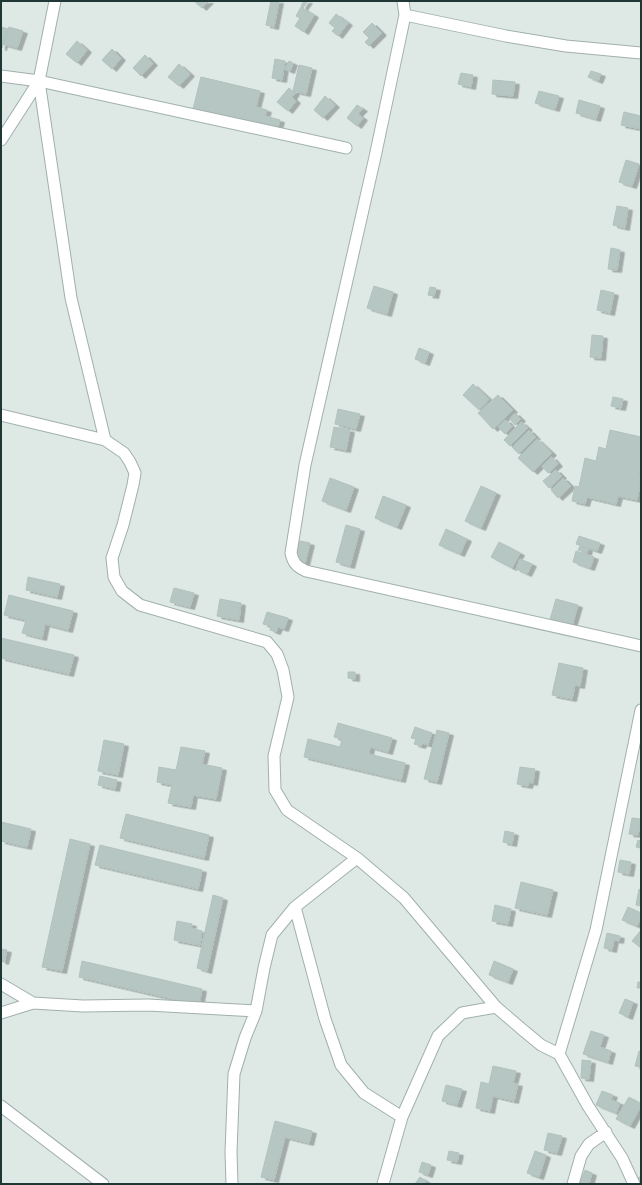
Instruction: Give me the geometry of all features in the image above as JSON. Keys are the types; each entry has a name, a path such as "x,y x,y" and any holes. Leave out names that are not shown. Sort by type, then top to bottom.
{"street":[{"path":"1,140 38,81 55,1"},
{"path":"403,1 405,15 373,165 305,465 291,554 293,562 306,571 641,646"},
{"path":"405,15 506,36 566,46 641,53"},
{"path":"1,76 38,81 346,148"},
{"path":"38,81 71,298 105,440"},
{"path":"1,415 105,440 124,453 135,473 123,525 112,558 114,577 122,591 140,605 267,642 277,654 283,670 288,697 274,756 275,790 287,810 357,858 404,898 496,1007 541,1045 559,1054 588,1106 622,1158 634,1184"},
{"path":"559,1054 596,930 641,710"},
{"path":"232,1184 231,1152 234,1074 245,1038 256,1011 272,935 295,907 357,858"},
{"path":"295,907 325,1019 341,1065 364,1092 402,1117"},
{"path":"1,984 32,1003"},
{"path":"1,1013 32,1003 83,1006 148,1005 256,1011"},
{"path":"383,1184 402,1117 438,1036 462,1013 496,1007"},
{"path":"1,1106 103,1184"},
{"path":"573,1184 581,1156 589,1144 606,1132"}],"building":[{"path":"194,1 209,1 202,8"},
{"path":"271,1 279,1 274,27 266,25"},
{"path":"304,1 308,1 303,8 301,6"},
{"path":"301,7 314,15 304,32 295,26 300,18 296,16"},
{"path":"336,14 348,23 338,36 332,31 335,28 329,23"},
{"path":"372,23 382,33 369,46 365,42 369,38 363,32"},
{"path":"1,27 8,29 2,48 1,48"},
{"path":"9,27 23,31 17,48 3,44"},
{"path":"77,41 87,50 77,63 66,54"},
{"path":"112,49 121,58 112,69 102,60"},
{"path":"145,55 153,63 141,76 133,68"},
{"path":"275,59 285,61 282,80 272,78"},
{"path":"289,61 293,63 290,71 285,69"},
{"path":"179,64 190,74 179,86 168,77"},
{"path":"299,65 312,68 306,94 293,91"},
{"path":"591,71 601,74 598,81 588,77"},
{"path":"461,73 473,75 471,87 458,84"},
{"path":"201,77 260,91 256,107 267,110 265,116 280,120 277,131 193,109"},
{"path":"493,80 515,82 513,96 492,94"},
{"path":"289,88 295,93 292,97 296,101 288,111 277,102"},
{"path":"539,91 559,96 555,109 535,103"},
{"path":"325,96 335,105 323,118 314,110"},
{"path":"579,100 600,106 596,119 576,113"},
{"path":"357,105 363,109 358,114 363,118 357,126 347,118"},
{"path":"624,112 641,116 641,129 621,125"},
{"path":"626,160 639,164 632,186 619,182"},
{"path":"617,206 628,208 625,228 613,225"},
{"path":"611,248 620,250 617,270 608,269"},
{"path":"374,286 393,292 387,314 367,308"},
{"path":"430,287 436,288 434,296 428,295"},
{"path":"601,290 614,293 610,313 597,310"},
{"path":"592,335 603,336 601,358 590,357"},
{"path":"419,348 429,352 425,363 415,359"},
{"path":"473,384 489,399 479,410 463,395"},
{"path":"498,395 513,410 493,429 478,413"},
{"path":"613,397 623,399 621,408 611,406"},
{"path":"338,409 360,414 356,429 335,424"},
{"path":"515,413 521,419 515,425 510,419"},
{"path":"506,420 512,427 505,434 498,427"},
{"path":"521,422 528,428 510,446 504,440"},
{"path":"334,427 350,430 346,450 330,447"},
{"path":"529,430 536,437 519,454 512,447"},
{"path":"610,430 641,437 641,467 639,474 641,480 637,500 618,496 616,504 587,497 585,504 572,501 575,486 579,487 585,458 596,461 599,447 606,449"},
{"path":"537,439 552,453 533,472 518,458"},
{"path":"552,457 558,464 548,473 542,466"},
{"path":"556,470 562,476 549,488 543,481"},
{"path":"330,478 354,487 346,510 322,501"},
{"path":"563,478 571,486 558,498 551,490"},
{"path":"481,486 496,493 481,528 465,521"},
{"path":"383,496 406,505 397,527 375,518"},
{"path":"346,525 360,529 350,566 336,562"},
{"path":"446,529 467,539 460,554 439,545"},
{"path":"579,536 600,543 597,551 576,544"},
{"path":"300,541 310,543 305,563 295,561"},
{"path":"499,542 520,553 512,568 491,557"},
{"path":"580,546 588,549 587,553 578,550"},
{"path":"576,551 594,557 590,568 573,562"},
{"path":"520,559 532,564 527,574 516,569"},
{"path":"28,577 60,584 57,597 26,590"},
{"path":"174,588 194,593 190,607 170,602"},
{"path":"9,595 73,611 68,630 45,624 42,638 22,633 26,620 4,615"},
{"path":"220,599 241,603 239,620 217,616"},
{"path":"556,599 578,605 571,629 549,623"},
{"path":"267,612 288,618 284,629 278,627 276,632 270,630 271,626 263,624"},
{"path":"1,638 74,655 69,674 1,658"},
{"path":"559,663 583,668 580,686 575,685 572,699 552,695"},
{"path":"348,672 355,672 355,679 348,678"},
{"path":"338,723 392,738 388,752 370,747 369,754 405,763 401,780 304,757 308,739 340,747 342,739 334,737"},
{"path":"415,727 432,733 428,745 423,743 421,746 414,744 416,739 411,738"},
{"path":"437,730 449,733 437,782 424,779"},
{"path":"104,740 124,744 118,775 98,771"},
{"path":"181,747 205,751 202,764 222,768 216,799 193,795 191,807 168,803 172,785 157,782 159,767 176,770"},
{"path":"520,767 535,769 533,783 529,782 528,786 517,784"},
{"path":"100,776 117,780 115,789 98,785"},
{"path":"126,814 209,835 204,858 120,838"},
{"path":"632,818 641,819 638,835 629,834"},
{"path":"1,822 31,829 27,847 1,841"},
{"path":"505,831 514,833 512,844 503,842"},
{"path":"70,839 90,844 62,971 42,967"},
{"path":"638,840 641,841 641,848 636,847"},
{"path":"100,845 202,870 198,889 95,865"},
{"path":"620,860 631,862 629,874 618,872"},
{"path":"521,882 553,890 547,915 515,908"},
{"path":"639,889 641,890 641,906 636,905"},
{"path":"213,895 223,898 207,971 197,968"},
{"path":"495,905 511,909 508,924 492,921"},
{"path":"628,907 641,913 637,926 622,920"},
{"path":"177,921 192,924 191,928 202,931 200,945 174,940"},
{"path":"641,930 641,948 632,941"},
{"path":"607,933 620,936 619,941 614,940 612,950 604,948"},
{"path":"1,949 7,950 4,962 1,961"},
{"path":"82,961 202,989 199,1005 79,977"},
{"path":"494,961 513,969 508,982 489,975"},
{"path":"638,982 641,982 641,988 637,988"},
{"path":"625,999 633,1002 628,1017 619,1013"},
{"path":"591,1031 604,1035 600,1047 611,1051 608,1062 583,1054"},
{"path":"639,1051 641,1052 641,1067 635,1066"},
{"path":"582,1060 591,1061 589,1079 581,1078"},
{"path":"493,1066 516,1071 513,1083 518,1084 514,1101 493,1096 490,1111 476,1108 481,1082 489,1084"},
{"path":"446,1085 462,1089 457,1105 442,1101"},
{"path":"602,1091 613,1095 611,1100 620,1103 616,1113 596,1105"},
{"path":"629,1097 641,1104 630,1126 616,1119"},
{"path":"275,1121 312,1131 309,1143 285,1137 274,1180 261,1177"},
{"path":"548,1133 562,1136 557,1153 544,1150"},
{"path":"449,1151 459,1153 457,1162 447,1160"},
{"path":"535,1151 546,1155 539,1177 527,1173"},
{"path":"422,1162 431,1165 428,1175 419,1172"},
{"path":"585,1170 592,1173 589,1184 580,1184"},
{"path":"641,1176 641,1184 638,1184 635,1180"},
{"path":"420,1177 426,1181 424,1184 415,1184"}]}
